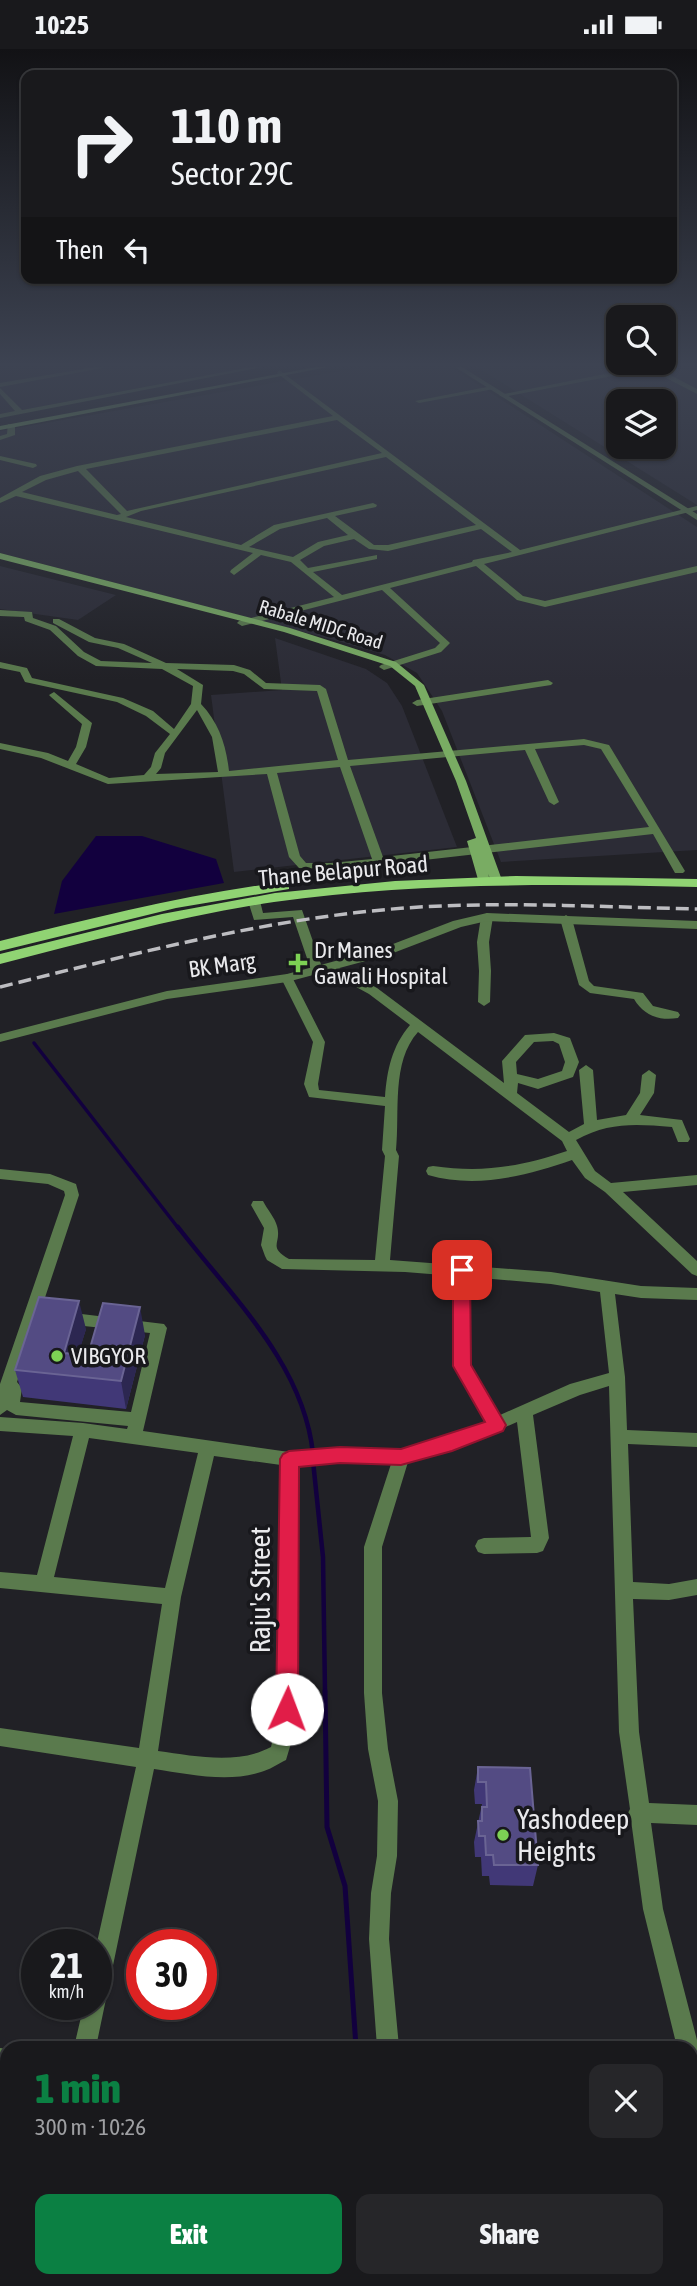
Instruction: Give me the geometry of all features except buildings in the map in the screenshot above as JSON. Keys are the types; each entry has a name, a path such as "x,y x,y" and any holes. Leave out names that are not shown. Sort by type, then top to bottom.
{"main road":[{"name":"Rabale MIDC Road","path":"0,558 339,646 388,666 404,679 422,702 490,878"},
{"name":"Thane Belapur Road","path":"0,959 167,917 254,901 490,878 697,871"},
{"name":"Thane Belapur Road","path":"0,946 161,906 240,890 390,875 697,883"}],"street":[{"path":"0,501 43,478 67,471"},
{"path":"83,471 122,516"},
{"path":"122,516 314,471"},
{"path":"412,471 517,552"},
{"path":"629,471 694,511"},
{"path":"14,493 122,516 257,553 294,559 340,598"},
{"path":"242,548 265,531 373,505"},
{"path":"246,622 476,562 694,511"},
{"path":"328,515 373,547 388,548 483,526"},
{"path":"294,559 321,544 355,536"},
{"path":"234,572 257,553"},
{"path":"309,569 373,557"},
{"path":"476,562 520,598 545,604 697,569"},
{"path":"382,586 445,643 438,650 388,666"},
{"path":"0,613 29,614 59,622 92,641 121,646 173,668 198,685 197,704 160,753 156,768 147,778"},
{"path":"29,614 28,619 53,628 94,663 173,668 233,668 252,675 264,686 321,689 377,860"},
{"path":"0,665 24,670 28,680 120,701 130,708 153,716 157,723 176,733"},
{"path":"422,702 548,683"},
{"path":"54,695 87,723 81,747 71,764"},
{"path":"197,704 213,725 221,748 224,775"},
{"path":"0,746 71,764 108,781 224,775 584,742 605,747 679,871"},
{"path":"529,747 554,802"},
{"path":"271,771 299,863 320,866 656,830"},
{"path":"254,901 258,918 298,913 323,969 373,991 511,1092 568,1137 575,1154 599,1185 610,1188 697,1180"},
{"path":"484,1002 482,986 486,970 480,948 487,917"},
{"name":"BK Marg","path":"0,1038 167,995 287,978 384,952 457,924 487,917 697,925"},
{"path":"566,919 583,982 590,989 639,996 650,1013 674,1015"},
{"path":"287,978 319,1042 311,1084 314,1094 391,1102"},
{"path":"382,1266 393,1156 389,1150 394,1116 391,1102 402,1045 408,1033 418,1024"},
{"path":"511,1077 538,1084 568,1074 572,1062 565,1041 554,1037 530,1038 509,1061 511,1092"},
{"path":"586,1070 591,1126"},
{"path":"630,1119 647,1093 649,1075"},
{"path":"568,1137 591,1126 630,1119 677,1123 683,1139"},
{"path":"433,1171 462,1176 501,1177 575,1154"},
{"path":"0,1174 50,1179 71,1188 72,1195 0,1408"},
{"path":"610,1188 697,1270"},
{"path":"258,1205 271,1228 268,1245 272,1256 287,1265 462,1270 641,1292 697,1294"},
{"path":"462,1270 462,1366 497,1425"},
{"path":"607,1286 617,1377 620,1437 629,1732 653,1909 686,2041"},
{"path":"32,1315 159,1328 136,1428"},
{"path":"26,1355 11,1404 16,1408 77,1424"},
{"path":"0,1424 77,1424 136,1428 207,1449 289,1459 309,1460 340,1455 401,1457 452,1443 576,1389 617,1377"},
{"path":"484,1546 527,1547 537,1545 540,1538 524,1412"},
{"path":"44,1583 77,1424"},
{"path":"620,1437 697,1440"},
{"path":"111,1929 147,1758 172,1597 207,1449"},
{"path":"388,2041 379,1939 381,1893 387,1856 388,1801 377,1749 373,1693 373,1547 401,1457"},
{"name":"Raju's Street","path":"147,1758 197,1766 239,1767 260,1763 279,1753 285,1730 288,1688 289,1459"},
{"path":"0,1580 172,1597"},
{"path":"624,1590 669,1592 697,1587"},
{"path":"0,1737 147,1758"},
{"path":"638,1812 697,1815"},
{"path":"86,2041 91,2020"}],"shaded area":[{"path":"0,471 612,471 697,527 697,850 501,862 442,711 417,673 385,655 338,641 0,553"},
{"path":"643,471 697,471 697,505"},
{"path":"0,566 116,595 78,620 0,609"},
{"path":"275,638 366,669 387,683 402,706 457,847 234,872 211,695 282,690"},
{"path":"96,836 142,836 216,859 224,883 54,914 62,881"}],"waterway":[{"path":"34,1043 179,1229"},
{"path":"178,1227 242,1305 280,1361 296,1390 307,1421 313,1454"},
{"path":"313,1461 323,1557 325,1692"},
{"path":"325,1691 327,1827 345,1886 356,2041"}],"railway":[{"path":"0,987 201,939 354,913 478,905 697,909"}],"place":[{"name":"Dr Manes Gawali Hospital","path":"298,963"},
{"name":"VIBGYOR","path":"57,1356"},
{"name":"Yashodeep Heights","path":"503,1835"}],"route":[{"path":"287,1709 289,1459 309,1460 340,1455 401,1457 452,1443 497,1425 462,1366 462,1270"}]}
